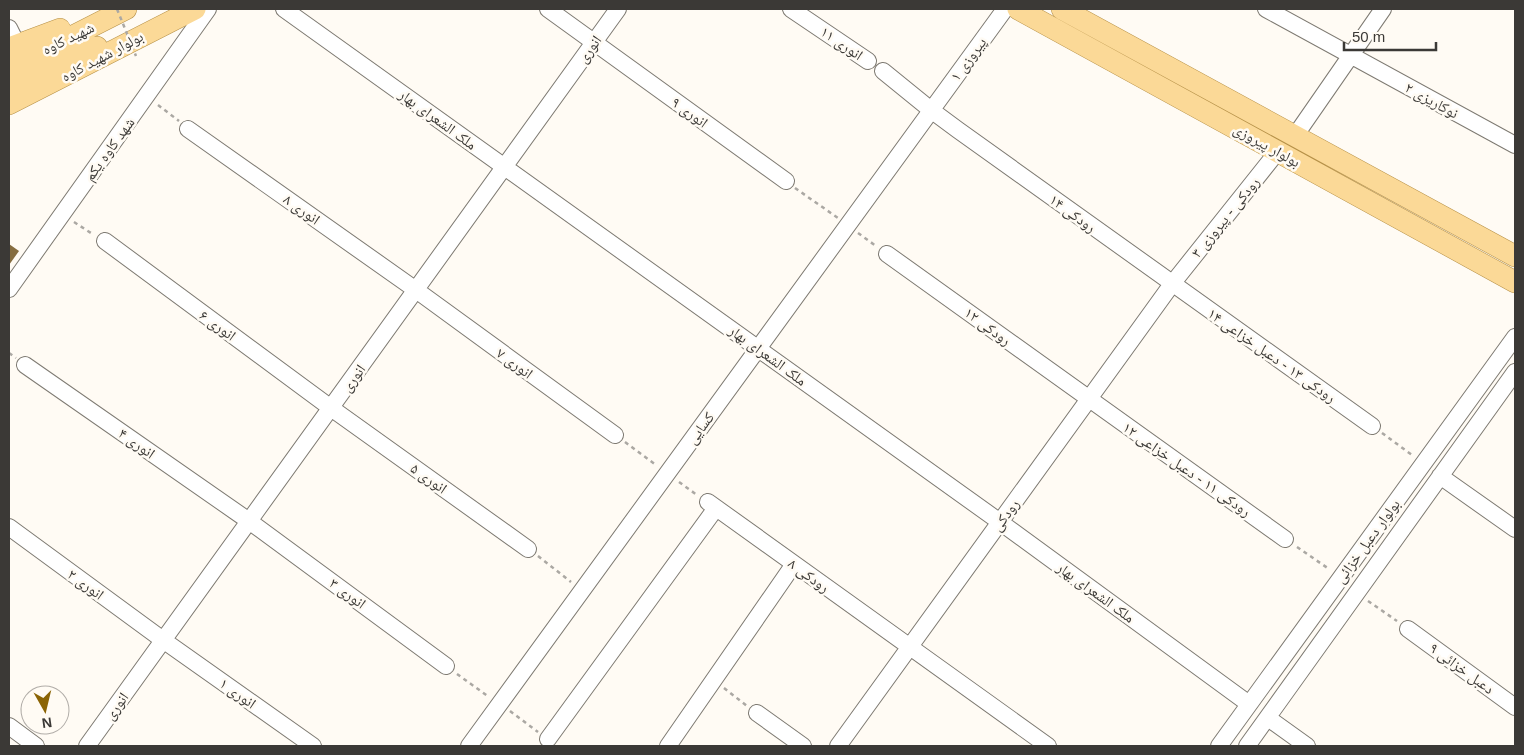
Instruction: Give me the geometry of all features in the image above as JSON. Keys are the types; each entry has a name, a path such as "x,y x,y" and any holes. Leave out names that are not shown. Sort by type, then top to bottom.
{"main road":[{"path":"12,40 117,9"},
{"name":"شهید کاوه","path":"9,66 126,9"},
{"name":"بولوار شهید کاوه","path":"9,104 195,9"},
{"name":"بولوار پیروزی","path":"1018,9 1515,282"},
{"name":"بولوار پیروزی","path":"1062,9 1515,256"},
{"name":"شهید کاوه","path":"9,84 69,56 157,27"}],"street":[{"name":"شهد کاوه یکم","path":"9,289 208,9"},
{"name":"ملک الشعرای بهار","path":"284,9 1000,522 1249,704"},
{"name":"انوری ۹","path":"548,9 786,182"},
{"name":"انوری","path":"87,746 618,9"},
{"name":"انوری ۱۱","path":"791,9 868,60"},
{"name":"پیروزی ۱","path":"931,110 1005,9"},
{"name":"نوکاریزی ۲","path":"1266,9 1515,145"},
{"path":"1294,136 1383,9"},
{"name":"رودکی ۱۴","path":"883,71 974,142 1172,284"},
{"name":"کسایی","path":"470,746 931,110"},
{"name":"انوری ۸","path":"188,128 416,290"},
{"name":"رودکی - پیروزی ۳","path":"1172,284 1278,151"},
{"name":"انوری ۶","path":"104,241 331,408"},
{"name":"رودکی ۱۲","path":"887,254 1089,399"},
{"name":"رودکی","path":"838,746 1172,284"},
{"name":"رودکی ۱۳ - دعبل خزاعی ۱۴","path":"1172,284 1372,426"},
{"name":"انوری ۷","path":"416,290 615,435"},
{"name":"بولوار دعبل خزائی","path":"1219,746 1515,337"},
{"name":"انوری ۴","path":"25,365 250,521"},
{"name":"بولوار دعبل خزائی","path":"1248,746 1515,372"},
{"name":"رودکی ۱۱ - دعبل خزاعی ۱۲","path":"1089,399 1286,539"},
{"name":"انوری ۵","path":"331,408 528,549"},
{"path":"1440,476 1515,529"},
{"path":"1395,503 1412,516"},
{"name":"رودکی ۸","path":"548,739 712,505 1048,746"},
{"name":"انوری ۳","path":"250,521 446,666"},
{"name":"انوری ۲","path":"9,527 163,640"},
{"path":"668,746 794,564"},
{"name":"دعبل خزائی ۹","path":"1408,629 1515,707"},
{"name":"انوری ۱","path":"163,640 313,746"},
{"path":"757,713 803,746"},
{"path":"1268,718 1307,746"},
{"path":"9,726 36,746"},
{"path":"9,737 25,746"}],"path":[{"path":"117,9 136,56"},
{"path":"146,96 188,128"},
{"path":"62,215 104,241"},
{"path":"1372,426 1424,463"},
{"path":"1286,539 1341,577"},
{"path":"528,549 582,591"},
{"path":"1357,593 1408,629"},
{"path":"714,680 757,713"}],"building":[{"path":"9,244 19,251 9,265"}]}
